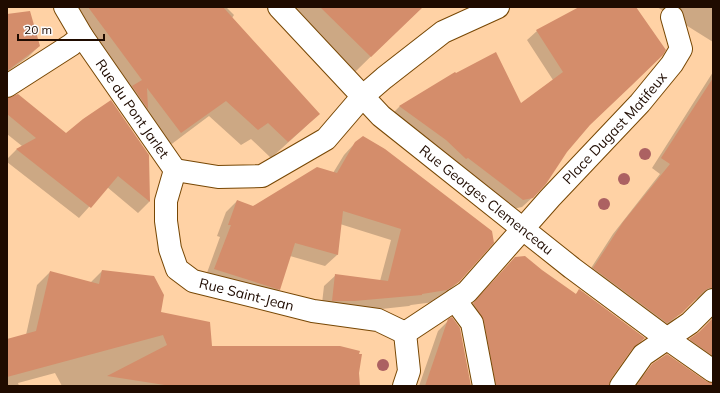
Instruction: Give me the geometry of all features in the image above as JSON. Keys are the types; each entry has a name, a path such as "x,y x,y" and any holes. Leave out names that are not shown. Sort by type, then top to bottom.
{"street":[{"name":"Rue du Pont Jarlet","path":"65,7 82,36 175,170"},
{"name":"Rue Georges Clemenceau","path":"279,7 380,116 524,228 572,268 713,371"},
{"path":"175,170 218,177 262,176 326,139 362,97 443,32 498,7"},
{"name":"Place Dugast Matifeux","path":"524,228 550,198 640,103 672,64 681,49 672,10"},
{"path":"7,86 71,45 82,36"},
{"name":"Rue Saint-Jean","path":"175,170 166,201 166,220 170,249 177,269 193,281 312,311 378,320 405,332"},
{"path":"404,386 409,371 405,332 467,292 524,228"},
{"path":"455,300 472,323 482,376"},
{"path":"621,386 643,355 690,323 713,300"}],"building":[{"path":"88,7 223,7 320,114 288,142 268,123 258,130 226,101 181,133 147,88 148,109 132,86 142,80"},
{"path":"320,7 423,7 371,57"},
{"path":"579,7 636,7 666,50 663,55 590,125 567,152 546,184 533,198 523,200 468,158 466,159 446,140 399,106 455,72 456,73 496,52 521,103 563,72 536,30"},
{"path":"30,11 40,46 7,71 7,14"},
{"path":"713,78 713,288 709,288 704,291 682,313 667,323 593,268 623,222 670,164 661,158"},
{"path":"18,94 66,133 83,119 111,100 149,155 150,202 118,176 91,208 16,149 36,138 7,114 7,98"},
{"path":"363,136 385,149 492,231 494,243 459,282 447,290 422,295 354,301 332,301 335,274 388,281 401,229 343,211 338,255 295,243 280,290 214,269 231,225 228,225 237,200 253,206 317,167 337,173 355,142"},
{"path":"525,256 576,294 579,289 645,338 633,348 611,379 609,386 496,386 484,321 473,303 515,257"},
{"path":"102,270 154,276 164,295 161,312 210,322 212,346 340,346 360,351 359,354 362,354 359,373 360,386 171,386 107,376 167,345 163,335 7,377 7,339 36,331 50,271 99,284"},
{"path":"452,317 460,328 471,386 425,386 448,319"},
{"path":"713,318 713,356 689,339 699,332"},
{"path":"667,354 706,381 713,383 713,386 636,386 652,364"}]}
